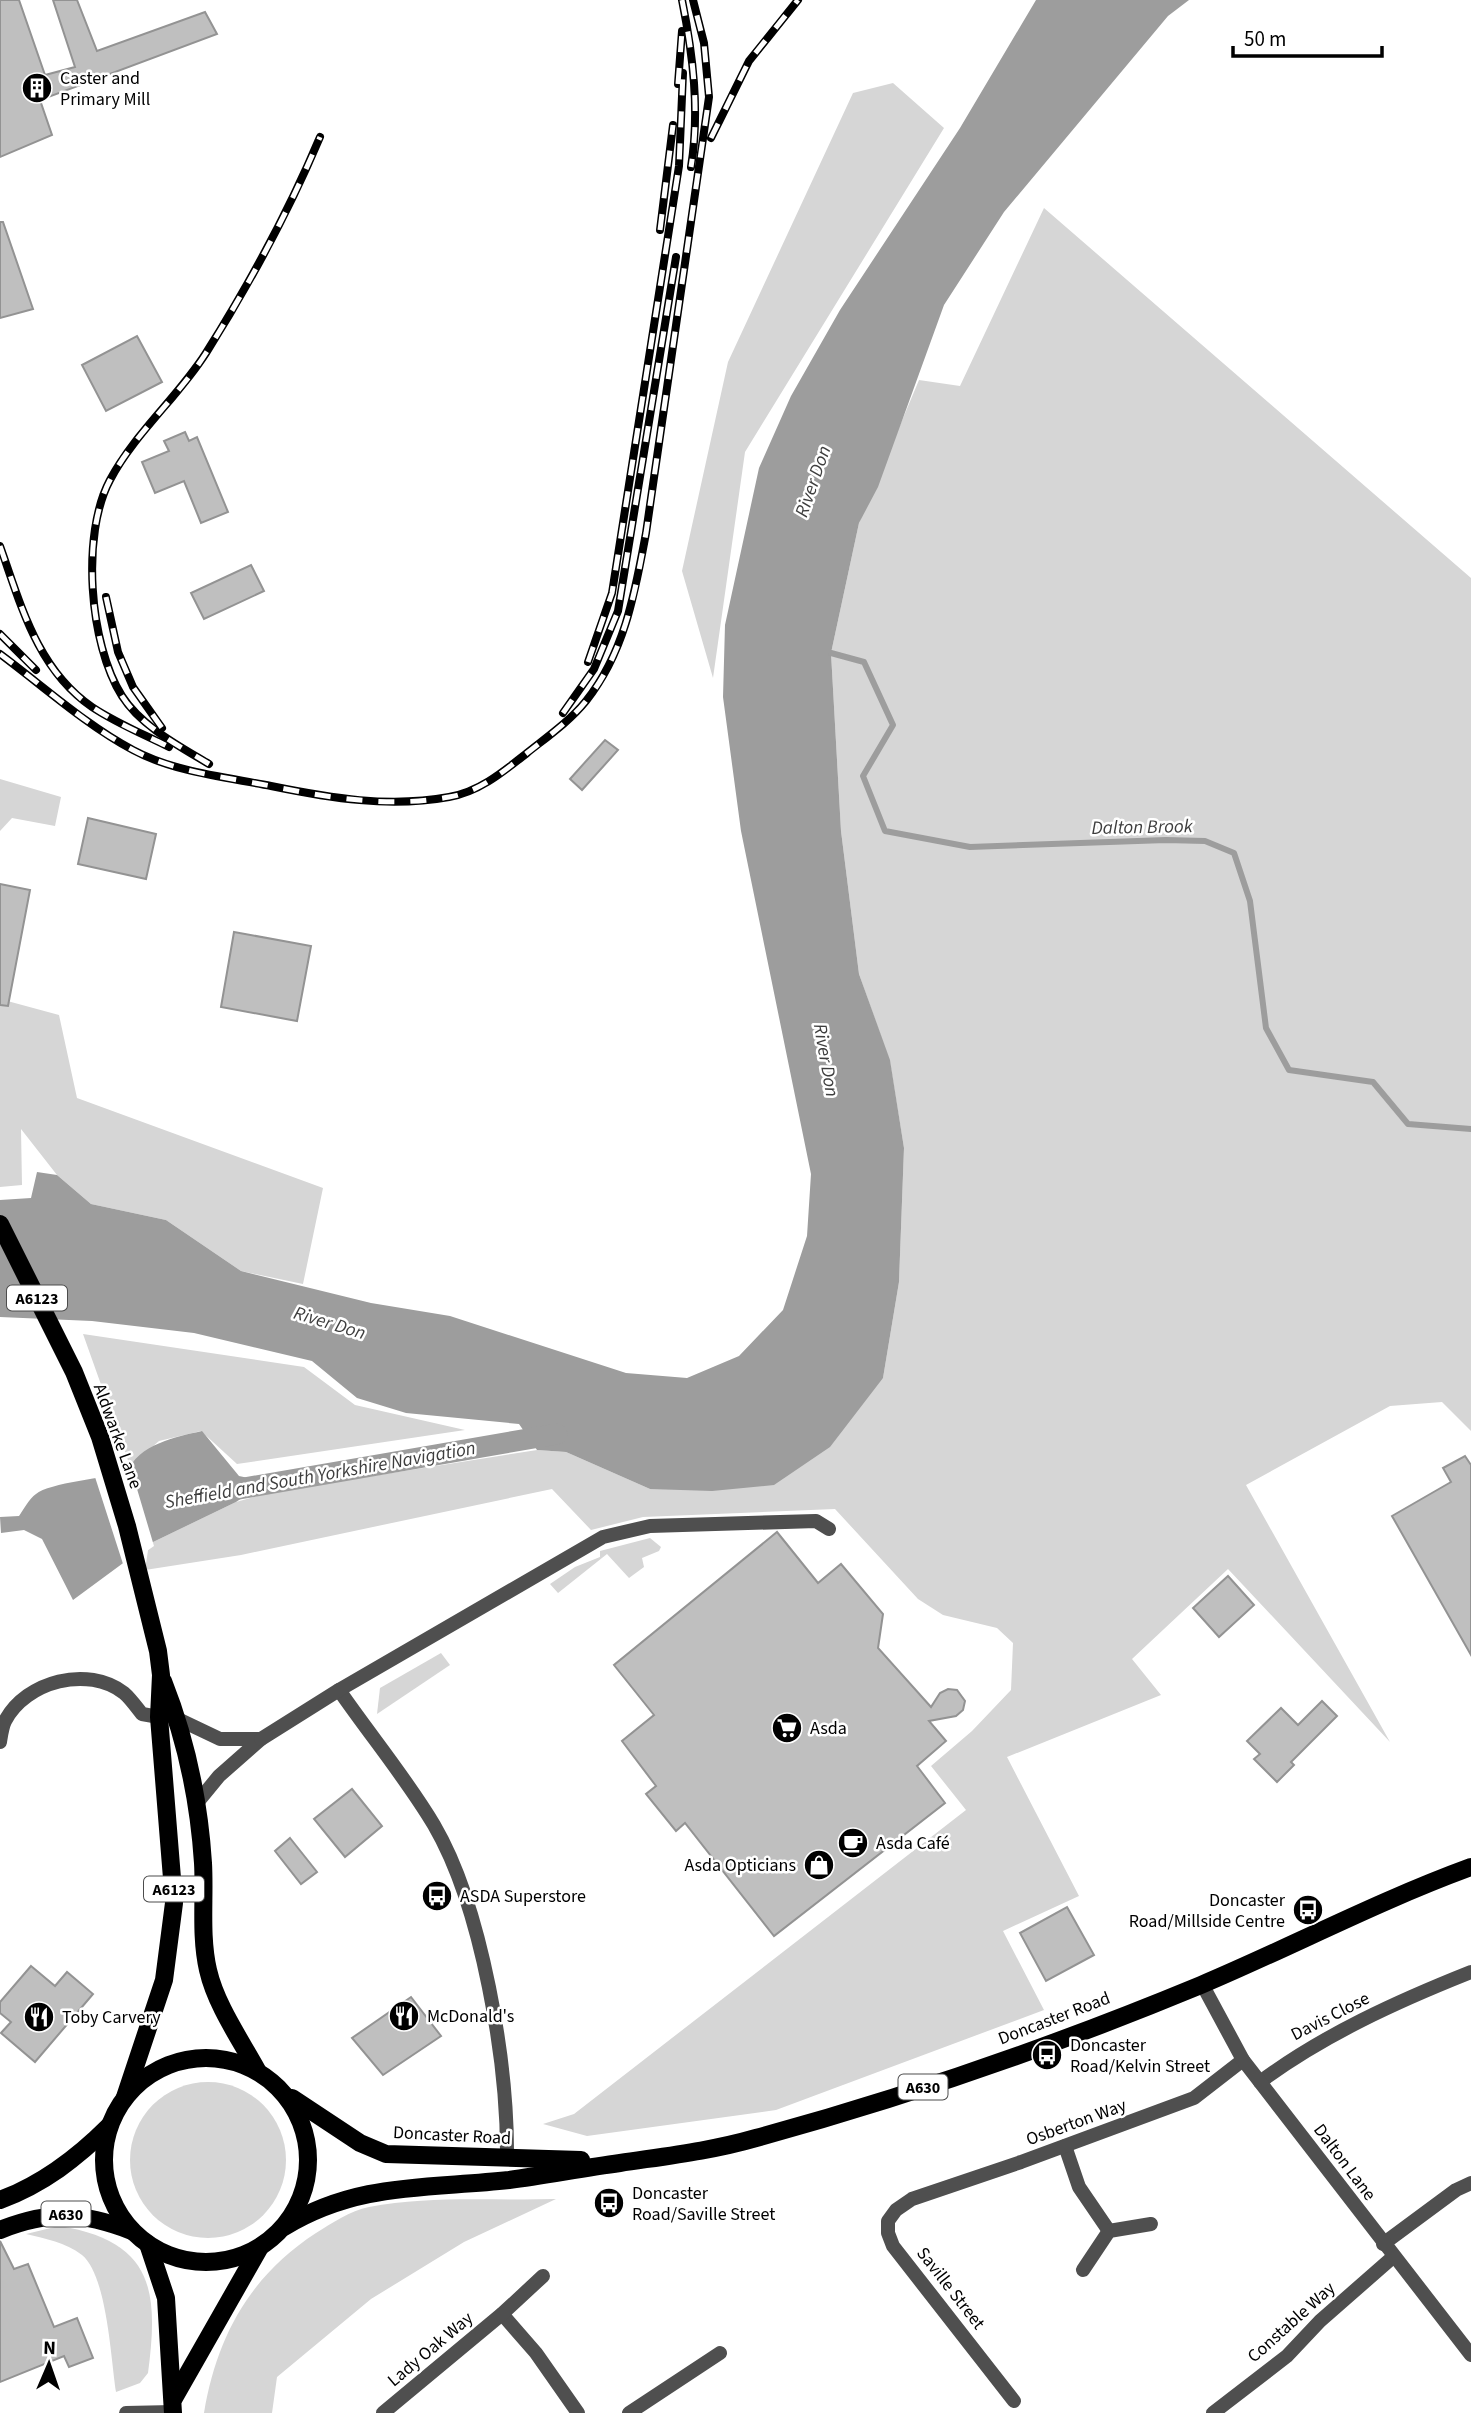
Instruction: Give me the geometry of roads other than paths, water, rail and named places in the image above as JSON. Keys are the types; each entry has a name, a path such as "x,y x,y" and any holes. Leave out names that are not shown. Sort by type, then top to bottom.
{"main road":[{"name":"Aldwarke Lane","path":"0,1224 74,1372 100,1437 152,1618 161,1675 159,1717 174,1903 164,1980 125,2097"},
{"name":"Aldwarke Lane","path":"161,1675 178,1719 196,1804 203,1863 207,1968 214,1989 257,2070"},
{"name":"Doncaster Road","path":"285,2227 338,2201 379,2190 508,2180 716,2149 789,2129 992,2064 1202,1984 1384,1902 1471,1867"},
{"path":"186,2059 224,2059 257,2070 284,2092 301,2121 309,2154 308,2176 301,2198 285,2227 260,2247 229,2260 212,2262 178,2258 148,2244 132,2231 119,2213 107,2182 104,2147 110,2125 125,2097 142,2080 163,2067 186,2059"},
{"name":"Doncaster Road","path":"284,2092 360,2143 386,2154 635,2161"},
{"name":"A630","path":"0,2200 36,2183 73,2160 110,2125"},
{"name":"A630","path":"0,2230 45,2216 73,2214 96,2217 132,2231"},
{"path":"148,2244 166,2298 173,2408"},
{"path":"173,2408 260,2247"}],"street":[{"path":"196,1804 219,1776 261,1739 339,1690 603,1537 650,1526 816,1521 829,1529"},
{"path":"0,1742 5,1721 27,1696 78,1676 124,1693 142,1714 159,1717"},
{"path":"339,1690 434,1825 456,1870 486,1976 500,2062 507,2159"},
{"path":"178,1719 220,1739 261,1739"},
{"name":"Davis Close","path":"1260,2082 1297,2055 1423,1991 1471,1972"},
{"name":"Dalton Lane","path":"1202,1984 1243,2060 1471,2355"},
{"name":"Osberton Way","path":"912,2199 1194,2098 1243,2060"},
{"path":"1065,2146 1079,2187 1109,2231"},
{"path":"1383,2244 1455,2190 1471,2183"},
{"name":"Saville Street","path":"912,2199 896,2210 888,2221 888,2233 893,2246 1014,2401"},
{"path":"1083,2270 1109,2231 1151,2224"},
{"name":"Constable Way","path":"1213,2413 1287,2356 1320,2321 1393,2257"},
{"name":"Lady Oak Way","path":"383,2413 502,2314 543,2276"},
{"path":"502,2314 536,2353 578,2413"},
{"path":"629,2413 720,2353"},
{"path":"127,2413 173,2408"}],"water":[{"name":"River Don","path":"1036,0 1189,0 1168,16 1004,212 944,305 878,487 859,523 831,653 841,831 859,974 890,1060 904,1148 899,1282 883,1378 830,1447 774,1485 712,1491 650,1489 566,1452 537,1450 519,1424 406,1413 357,1398 312,1361 194,1333 92,1321 0,1317 0,1200 31,1198 37,1172 57,1175 91,1204 166,1220 241,1271 371,1303 450,1316 626,1373 687,1378 739,1356 783,1310 807,1236 811,1174 741,831 723,697 725,625 759,468 791,396 840,310 960,128"},
{"path":"202,1431 239,1476 253,1479 254,1490 236,1502 149,1544 73,1600 42,1539 24,1530 1,1533 0,1517 19,1516 31,1499 43,1490 127,1473 140,1455 159,1443"}],"waterway":[{"name":"Dalton Brook","path":"831,653 864,662 893,725 863,776 885,831 970,847 1166,840 1205,841 1234,853 1250,901 1266,1028 1289,1070 1373,1082 1408,1124 1471,1129"},
{"name":"Sheffield and South Yorkshire Navigation","path":"227,1491 557,1434"}],"railway":[{"path":"682,0 694,83 695,125 691,167"},
{"path":"0,654 98,729 133,750 165,764 200,773 360,800 404,802 449,797 470,791 509,767 573,715 599,682 619,642 627,621 646,533 709,97 704,43 693,0"},
{"path":"711,138 749,61 798,0"},
{"path":"678,84 682,31"},
{"path":"588,662 612,593 679,166 683,73"},
{"path":"660,230 673,125"},
{"path":"209,764 139,717 122,696 111,674 96,619 92,558 95,529 110,480 132,447 195,369 222,327 281,220 320,137"},
{"path":"563,713 594,669 618,611 676,257"},
{"path":"0,546 33,634 57,674 73,692 92,707 169,747"},
{"path":"106,597 118,652 133,687 162,728"},
{"path":"0,634 36,670"}],"place":[{"name":"Caster and Primary Mill","path":"37,88"},
{"name":"Asda","path":"787,1728"},
{"name":"Asda Café","path":"853,1843"},
{"name":"Asda Opticians","path":"819,1865"},
{"name":"ASDA Superstore","path":"437,1896"},
{"name":"Doncaster Road/Millside Centre","path":"1308,1910"},
{"name":"McDonald's","path":"404,2016"},
{"name":"Toby Carvery","path":"39,2017"},
{"name":"Doncaster Road/Kelvin Street","path":"1047,2055"},
{"name":"Doncaster Road/Saville Street","path":"609,2203"}]}
